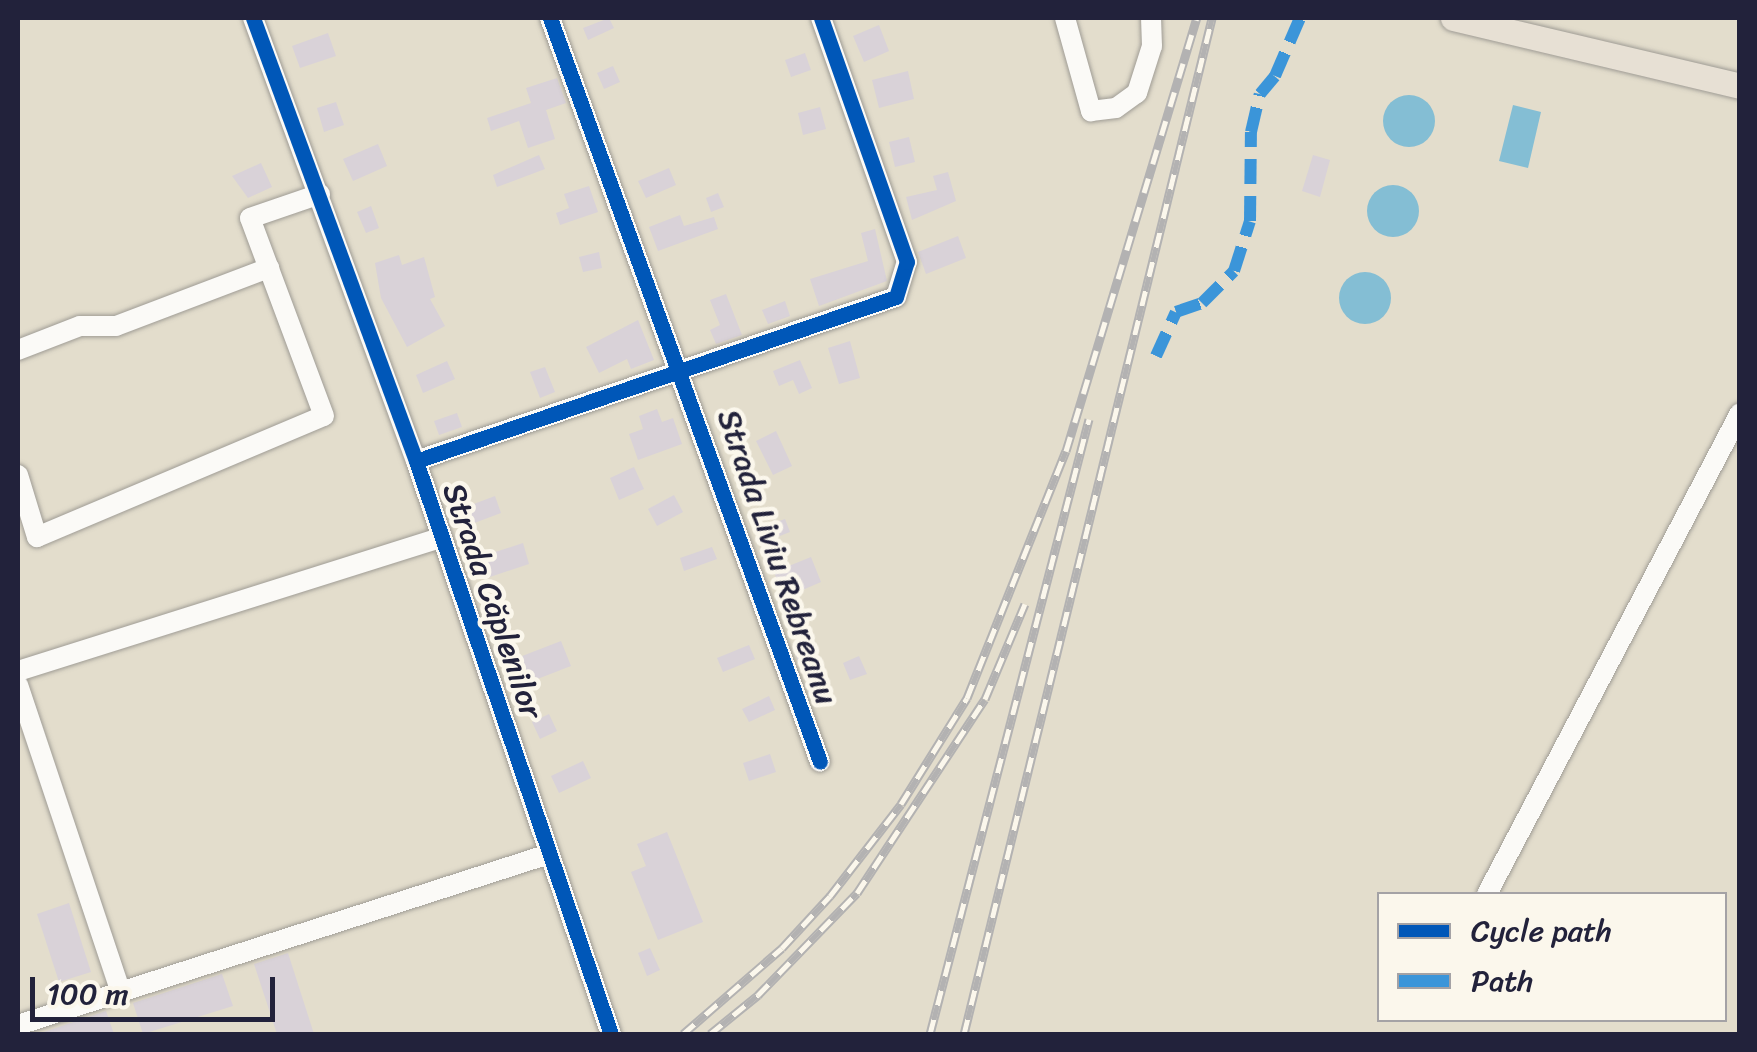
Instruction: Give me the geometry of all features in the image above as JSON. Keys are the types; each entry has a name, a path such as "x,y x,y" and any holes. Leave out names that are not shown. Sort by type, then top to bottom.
{"main road":[{"path":"1452,18 1736,87"}],"street":[{"name":"Strada Căplenilor","path":"253,18 416,461 611,1034"},
{"name":"Strada Liviu Rebreanu","path":"550,18 682,369 820,762"},
{"path":"416,461 896,297 908,262 822,18"},
{"path":"1065,18 1091,111 1116,108 1137,93 1152,46 1151,18"},
{"path":"18,476 38,536 324,416 250,218 320,194"},
{"path":"18,350 80,326 116,326 269,268"},
{"path":"1488,892 1740,413"},
{"path":"18,671 440,538"},
{"path":"18,685 120,990"},
{"path":"18,1025 549,854"}],"water":[{"path":"1409,95 1428,102 1435,121 1428,140 1409,147 1390,140 1383,121 1390,102"},
{"path":"1513,105 1541,112 1528,168 1499,161"},
{"path":"1393,185 1412,192 1419,211 1412,230 1393,237 1374,230 1367,211 1374,192"},
{"path":"1365,272 1384,279 1391,298 1384,317 1365,324 1346,317 1339,298 1346,279"}],"building":[{"path":"609,18 614,28 588,40 583,28"},
{"path":"879,25 889,51 864,62 853,36"},
{"path":"328,33 336,56 300,68 292,46"},
{"path":"805,53 811,70 791,77 785,60"},
{"path":"613,66 620,82 604,89 597,73"},
{"path":"908,71 914,99 879,108 872,80"},
{"path":"557,78 566,103 546,110 555,139 528,148 519,121 491,131 487,118 531,103 526,88"},
{"path":"336,102 344,125 324,132 317,108"},
{"path":"820,107 826,129 803,135 798,113"},
{"path":"909,137 915,162 895,167 889,142"},
{"path":"378,144 387,166 353,181 343,159"},
{"path":"539,155 545,169 497,187 493,175"},
{"path":"1313,155 1330,160 1320,197 1302,191"},
{"path":"261,163 272,187 248,198 232,176"},
{"path":"669,168 676,185 646,198 638,181"},
{"path":"948,172 956,201 912,220 906,197 937,190 933,176"},
{"path":"589,186 598,212 560,225 556,213 569,208 564,194"},
{"path":"718,193 724,207 711,212 706,198"},
{"path":"371,206 379,228 366,233 357,212"},
{"path":"680,215 684,226 714,217 718,229 658,251 649,227"},
{"path":"875,229 887,281 819,306 810,279 868,261 861,233"},
{"path":"958,236 966,258 926,274 918,252"},
{"path":"599,252 602,268 583,272 579,257"},
{"path":"399,255 402,265 424,257 435,297 430,299 445,326 407,347 381,298 375,263"},
{"path":"726,294 742,335 716,344 710,330 720,325 710,300"},
{"path":"785,301 790,316 768,324 762,310"},
{"path":"638,320 654,360 631,369 627,359 599,373 586,347"},
{"path":"850,341 860,378 839,384 828,348"},
{"path":"800,360 812,388 799,394 793,380 779,386 773,371"},
{"path":"447,361 455,379 423,393 416,375"},
{"path":"545,367 555,392 540,398 530,372"},
{"path":"657,409 662,422 673,418 682,444 638,460 629,434 643,429 639,416"},
{"path":"457,413 462,427 439,435 434,421"},
{"path":"776,431 792,466 773,475 756,441"},
{"path":"634,467 644,489 619,500 610,478"},
{"path":"674,495 683,512 657,526 648,509"},
{"path":"495,496 501,513 469,525 463,508"},
{"path":"785,519 790,532 762,543 757,529"},
{"path":"523,543 529,564 487,578 480,557"},
{"path":"712,547 717,559 684,571 680,558"},
{"path":"811,557 821,582 784,598 774,572"},
{"path":"561,641 571,666 527,683 517,658"},
{"path":"749,645 755,659 723,672 717,658"},
{"path":"811,646 816,658 799,664 795,652"},
{"path":"859,656 867,674 850,680 843,663"},
{"path":"769,696 775,710 749,722 742,709"},
{"path":"549,714 557,731 540,739 532,722"},
{"path":"770,754 776,772 749,781 743,763"},
{"path":"583,761 591,778 559,793 551,776"},
{"path":"667,832 703,922 658,940 631,872 646,866 637,844"},
{"path":"69,903 91,972 59,982 37,914"},
{"path":"650,948 660,970 647,976 638,953"},
{"path":"288,953 314,1034 277,1034 254,964"},
{"path":"222,974 233,1006 143,1034 133,1003"},
{"path":"106,1011 114,1034 44,1032"}],"railway":[{"path":"683,1034 782,948 830,896 901,804 967,698 1066,451 1197,18"},
{"path":"964,1034 1212,18"},
{"path":"930,1034 1089,419"},
{"path":"710,1034 758,995 857,893 985,699 1025,604"}],"marked path":[{"path":"1156,356 1176,312 1202,303 1234,271 1250,221 1251,132 1260,94 1275,76 1300,18"}],"cycle path":[{"path":"253,18 416,461 611,1034"},
{"path":"550,18 820,762"},
{"path":"416,461 896,297 907,262 821,18"}]}
